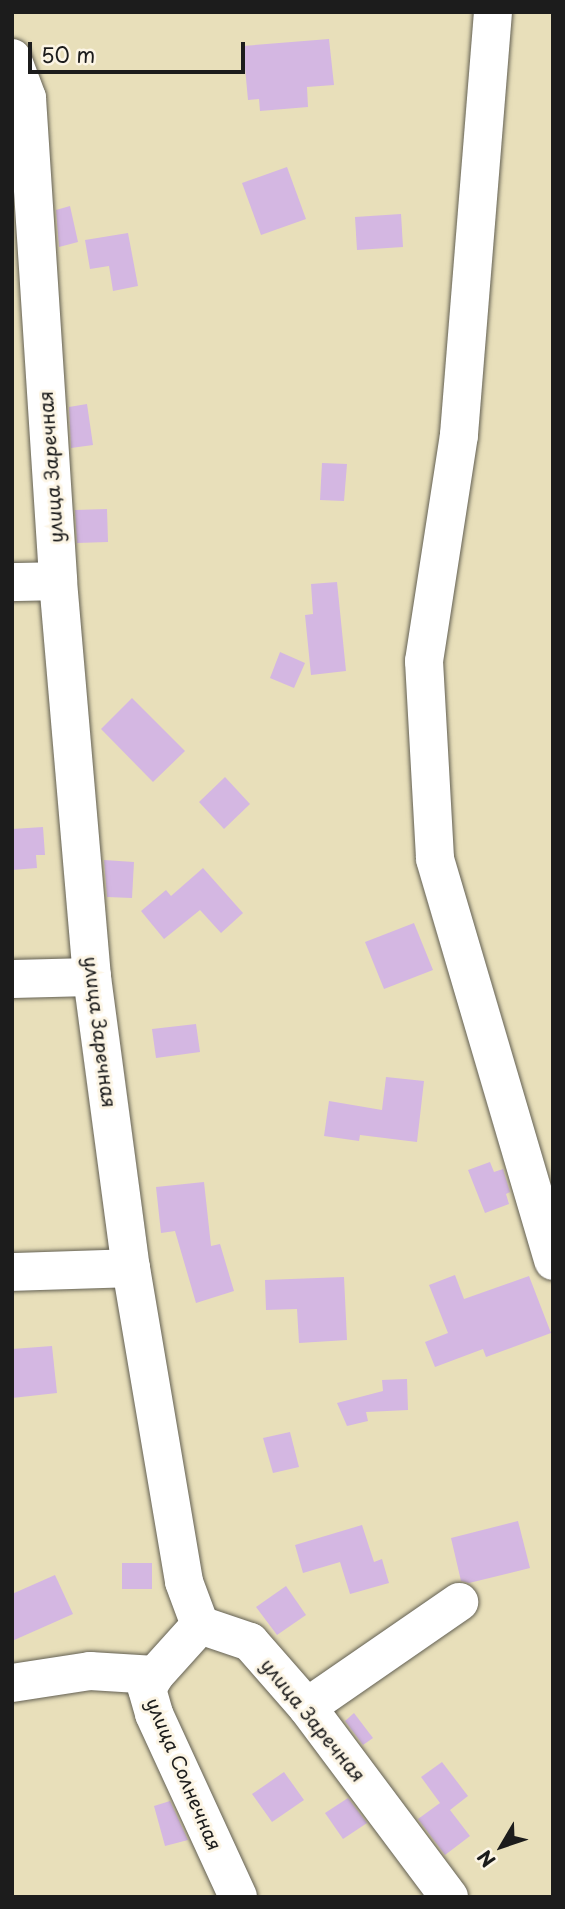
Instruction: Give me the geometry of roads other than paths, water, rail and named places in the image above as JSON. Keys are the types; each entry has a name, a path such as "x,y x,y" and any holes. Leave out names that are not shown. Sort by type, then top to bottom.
{"street":[{"path":"493,12 459,435 424,661 435,859 553,1261"},
{"name":"улица Заречная","path":"12,58 27,98 58,581 92,977 131,1268 184,1582 200,1625 250,1642 307,1707 449,1897"},
{"path":"12,582 58,581"},
{"path":"12,979 92,977"},
{"path":"12,1272 131,1268"},
{"path":"307,1707 459,1602"},
{"name":"улица Солнечная","path":"200,1625 155,1675 147,1689 154,1713 238,1897"},
{"path":"12,1684 90,1671 155,1675"}]}
